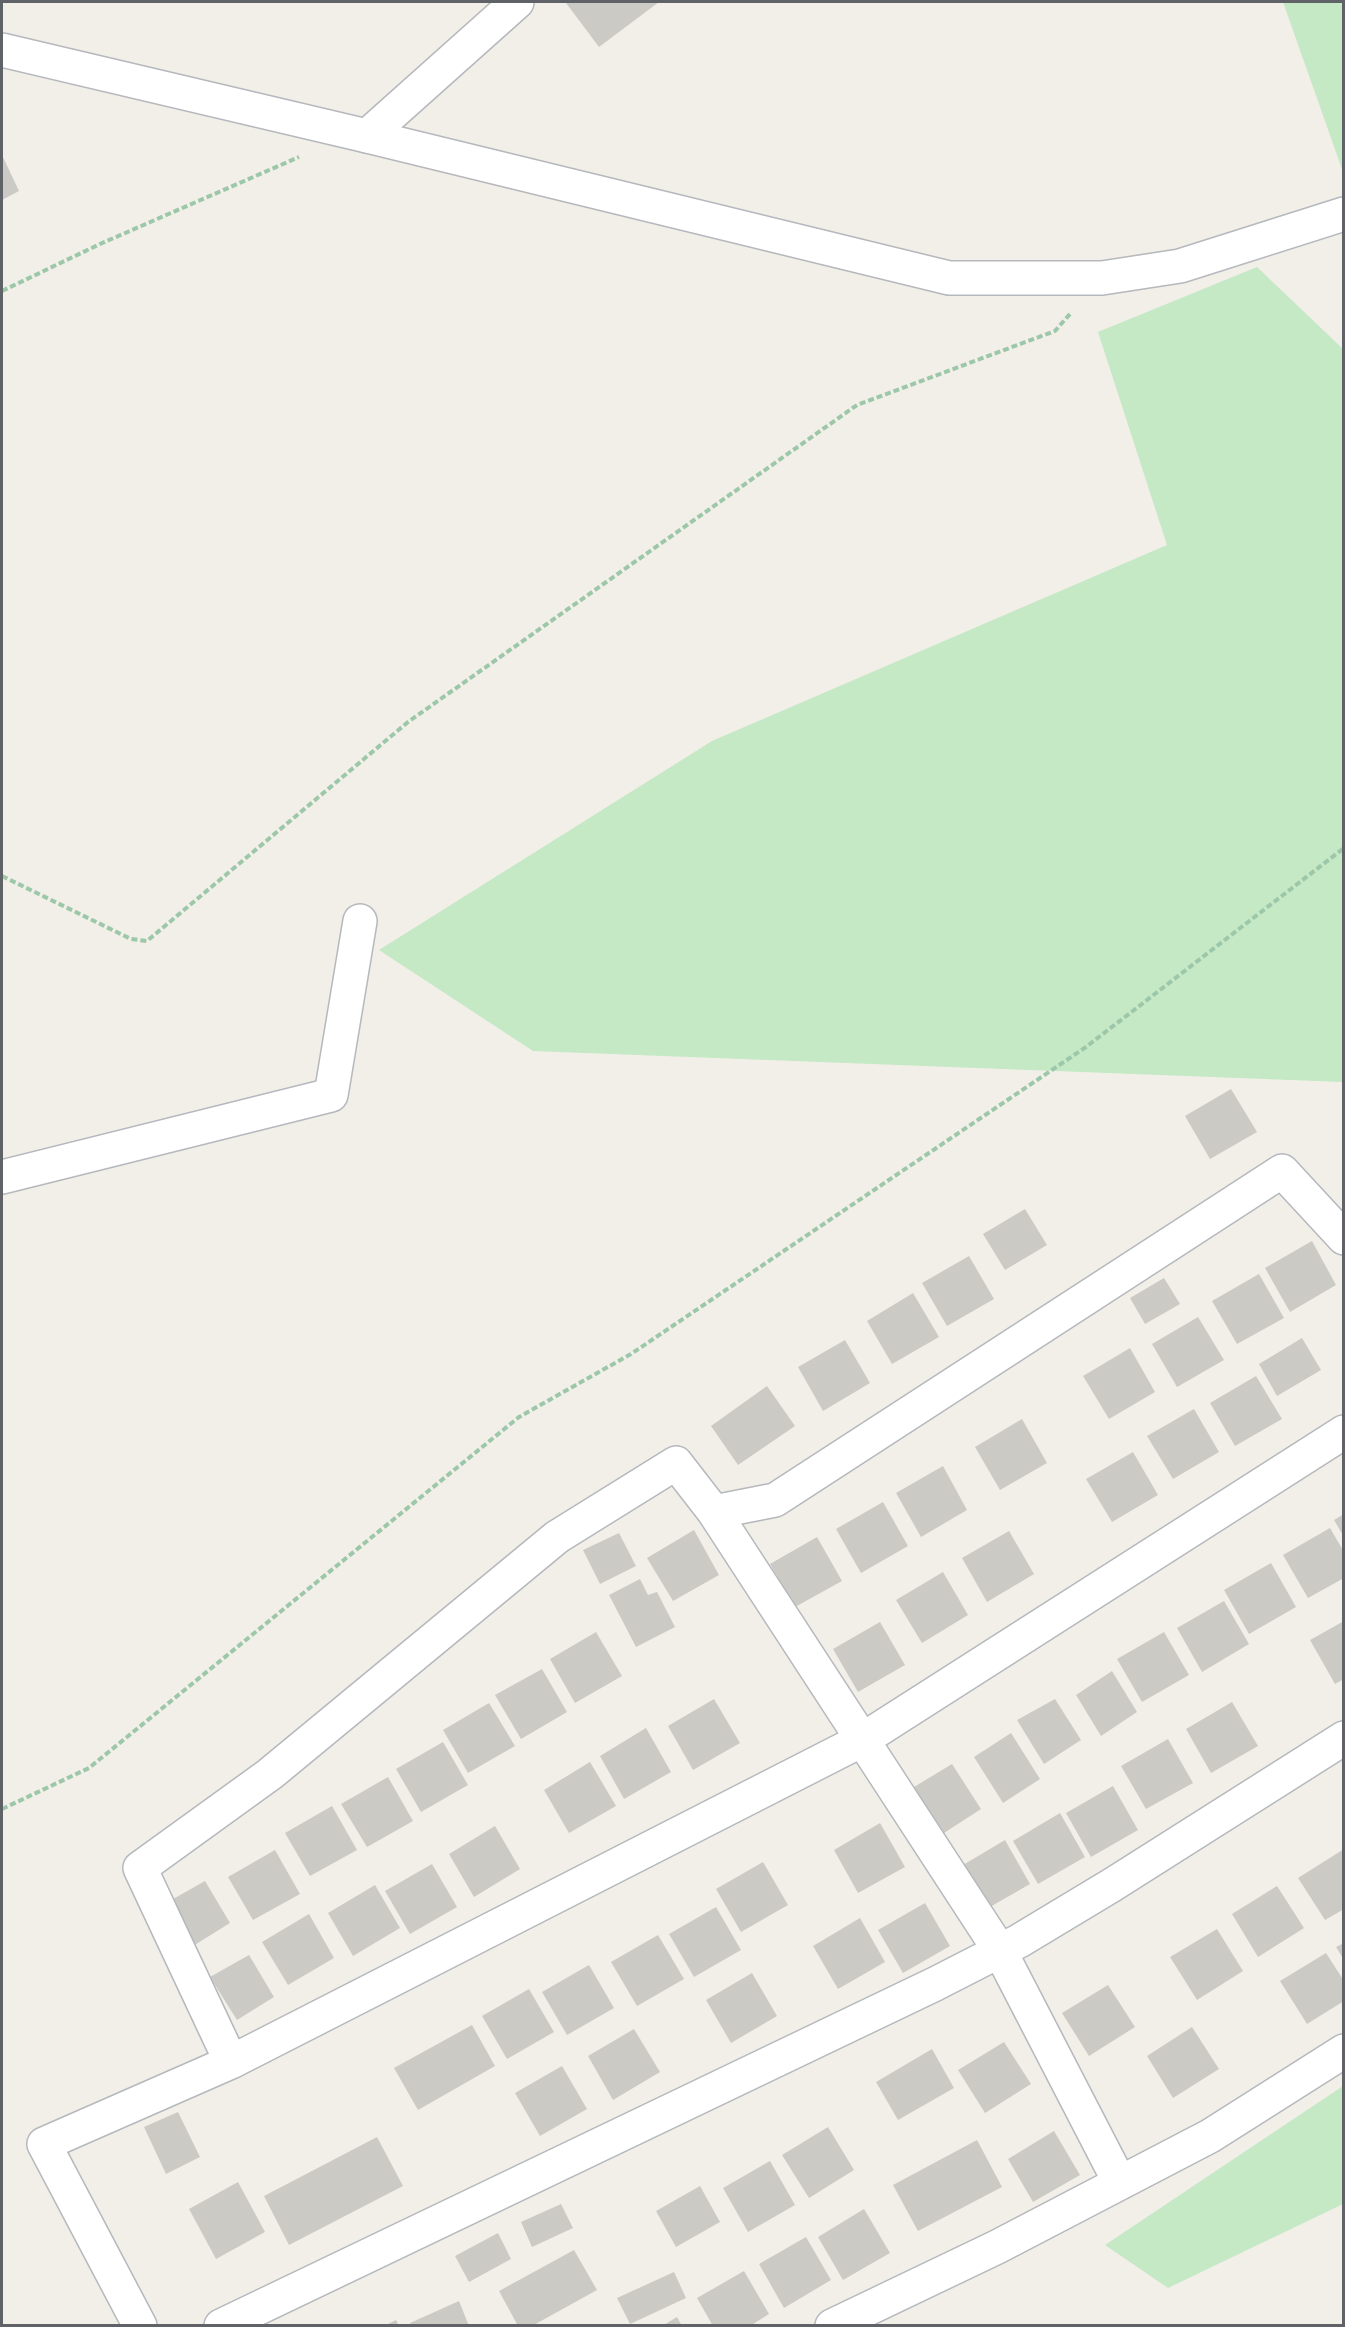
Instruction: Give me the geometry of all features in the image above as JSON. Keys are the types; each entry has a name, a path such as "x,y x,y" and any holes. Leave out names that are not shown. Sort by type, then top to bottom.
{"street":[{"path":"367,135 518,2"},
{"path":"2,50 367,135 949,278 1102,278 1180,266 1344,214"},
{"path":"2,1178 331,1095 360,921"},
{"path":"714,1512 775,1500 1282,1171 1344,1238"},
{"path":"140,2325 44,2144 231,2062 862,1740 1344,1432"},
{"path":"231,2062 140,1868 270,1774 557,1537 676,1463 714,1512 1000,1951 1120,2183"},
{"path":"221,2325 1000,1951 1113,1885 1344,1738"},
{"path":"832,2325 997,2247 1210,2136 1344,2051"}],"path":[{"path":"2,291 100,244 301,156"},
{"path":"2,876 131,939 147,941 408,722 857,405 1055,331 1102,278"},
{"path":"2,1809 89,1768 519,1417 631,1354 1086,1047 1344,848"}],"green space":[{"path":"1283,2 1343,2 1343,172"},
{"path":"1257,267 1343,349 1343,1082 533,1051 379,950 712,741 1167,545 1098,332"},
{"path":"1343,2086 1343,2204 1168,2288 1105,2245"}],"building":[{"path":"659,2 599,47 566,3"},
{"path":"2,155 19,191 2,200"},
{"path":"1231,1089 1257,1132 1210,1159 1185,1116"},
{"path":"1025,1209 1047,1245 1005,1270 983,1234"},
{"path":"1312,1241 1336,1285 1290,1312 1265,1268"},
{"path":"969,1256 994,1299 947,1326 922,1283"},
{"path":"1259,1274 1284,1318 1237,1344 1212,1301"},
{"path":"1164,1278 1180,1304 1145,1324 1130,1298"},
{"path":"913,1293 939,1337 892,1364 867,1321"},
{"path":"1198,1317 1224,1360 1177,1387 1152,1344"},
{"path":"1302,1338 1321,1370 1277,1396 1259,1364"},
{"path":"845,1340 870,1383 823,1411 798,1367"},
{"path":"1130,1348 1155,1392 1109,1419 1083,1376"},
{"path":"1256,1376 1282,1419 1235,1446 1210,1403"},
{"path":"767,1386 795,1426 738,1465 711,1426"},
{"path":"1194,1409 1219,1452 1173,1479 1147,1436"},
{"path":"1022,1419 1047,1463 1000,1490 975,1447"},
{"path":"1133,1452 1158,1495 1112,1522 1086,1479"},
{"path":"943,1466 967,1510 921,1537 896,1493"},
{"path":"883,1502 908,1546 861,1573 836,1529"},
{"path":"1344,1514 1344,1537 1334,1520"},
{"path":"1330,1528 1344,1552 1344,1578 1308,1598 1283,1555"},
{"path":"694,1530 719,1575 673,1601 647,1558"},
{"path":"1009,1531 1034,1574 987,1602 962,1558"},
{"path":"619,1533 636,1566 600,1584 583,1550"},
{"path":"817,1537 842,1581 795,1607 770,1564"},
{"path":"1271,1563 1296,1607 1249,1634 1224,1590"},
{"path":"943,1572 968,1615 922,1643 896,1600"},
{"path":"640,1579 648,1595 657,1592 675,1627 636,1647 609,1595"},
{"path":"1224,1601 1249,1644 1202,1672 1177,1628"},
{"path":"1344,1621 1344,1679 1335,1684 1310,1640"},
{"path":"880,1622 905,1665 858,1692 833,1649"},
{"path":"596,1632 622,1676 575,1703 550,1659"},
{"path":"1164,1632 1189,1675 1142,1702 1117,1659"},
{"path":"542,1669 567,1712 521,1739 495,1695"},
{"path":"1112,1671 1137,1712 1101,1736 1076,1695"},
{"path":"714,1699 740,1743 693,1770 668,1726"},
{"path":"1055,1699 1081,1740 1044,1764 1017,1720"},
{"path":"1232,1702 1258,1746 1211,1773 1186,1729"},
{"path":"489,1703 515,1746 468,1773 443,1730"},
{"path":"646,1728 671,1772 624,1799 600,1756"},
{"path":"1011,1733 1040,1779 1003,1803 974,1757"},
{"path":"1168,1739 1193,1783 1146,1809 1121,1766"},
{"path":"443,1742 468,1785 421,1812 396,1769"},
{"path":"590,1762 616,1806 569,1833 544,1790"},
{"path":"952,1764 981,1809 944,1833 914,1787"},
{"path":"388,1777 413,1821 367,1847 341,1804"},
{"path":"1113,1786 1138,1830 1091,1857 1066,1813"},
{"path":"332,1806 357,1850 310,1876 285,1833"},
{"path":"1060,1813 1085,1857 1038,1884 1013,1841"},
{"path":"880,1823 905,1867 858,1893 834,1850"},
{"path":"495,1826 520,1869 474,1897 449,1854"},
{"path":"1005,1840 1030,1884 983,1911 958,1868"},
{"path":"1344,1849 1344,1909 1325,1920 1298,1878"},
{"path":"275,1850 300,1894 253,1920 228,1877"},
{"path":"763,1862 788,1905 741,1932 716,1889"},
{"path":"432,1864 457,1907 410,1934 385,1891"},
{"path":"205,1881 230,1923 193,1946 166,1903"},
{"path":"375,1885 400,1928 353,1956 328,1913"},
{"path":"1277,1886 1304,1928 1258,1957 1232,1914"},
{"path":"925,1903 950,1946 903,1973 878,1930"},
{"path":"716,1907 741,1950 694,1977 669,1934"},
{"path":"309,1914 334,1958 288,1985 262,1942"},
{"path":"860,1918 885,1962 838,1989 813,1946"},
{"path":"1217,1929 1243,1971 1197,2000 1170,1957"},
{"path":"658,1935 684,1979 637,2006 611,1962"},
{"path":"1344,1943 1344,1960 1336,1947"},
{"path":"1326,1953 1344,1981 1344,2001 1307,2024 1280,1981"},
{"path":"249,1955 274,1997 237,2020 210,1977"},
{"path":"589,1965 614,2008 567,2035 542,1992"},
{"path":"752,1973 777,2016 731,2043 706,2000"},
{"path":"1108,1985 1135,2027 1089,2056 1062,2013"},
{"path":"529,1989 554,2032 507,2059 482,2016"},
{"path":"472,2025 495,2066 418,2110 394,2068"},
{"path":"1192,2027 1219,2069 1173,2098 1147,2056"},
{"path":"634,2029 660,2072 613,2100 588,2056"},
{"path":"1004,2042 1031,2084 985,2113 958,2070"},
{"path":"932,2049 954,2088 898,2120 876,2082"},
{"path":"562,2066 587,2109 540,2136 515,2093"},
{"path":"178,2112 200,2157 166,2174 144,2127"},
{"path":"828,2127 854,2170 809,2198 782,2155"},
{"path":"1054,2131 1080,2175 1033,2202 1008,2159"},
{"path":"377,2137 403,2186 289,2245 264,2196"},
{"path":"977,2140 1002,2187 918,2231 893,2185"},
{"path":"770,2161 795,2205 748,2232 723,2188"},
{"path":"238,2182 265,2232 216,2259 189,2209"},
{"path":"700,2186 720,2222 676,2247 656,2211"},
{"path":"561,2204 573,2228 532,2247 521,2222"},
{"path":"864,2209 890,2253 843,2280 818,2237"},
{"path":"498,2233 511,2259 469,2282 455,2256"},
{"path":"806,2237 831,2280 784,2308 759,2264"},
{"path":"574,2250 597,2290 532,2326 518,2326 499,2291"},
{"path":"744,2271 769,2314 750,2326 713,2326 697,2298"},
{"path":"674,2272 686,2298 630,2324 617,2298"},
{"path":"459,2301 469,2326 412,2326 410,2323"},
{"path":"677,2317 682,2326 662,2326"},
{"path":"396,2320 399,2326 384,2326"}]}
